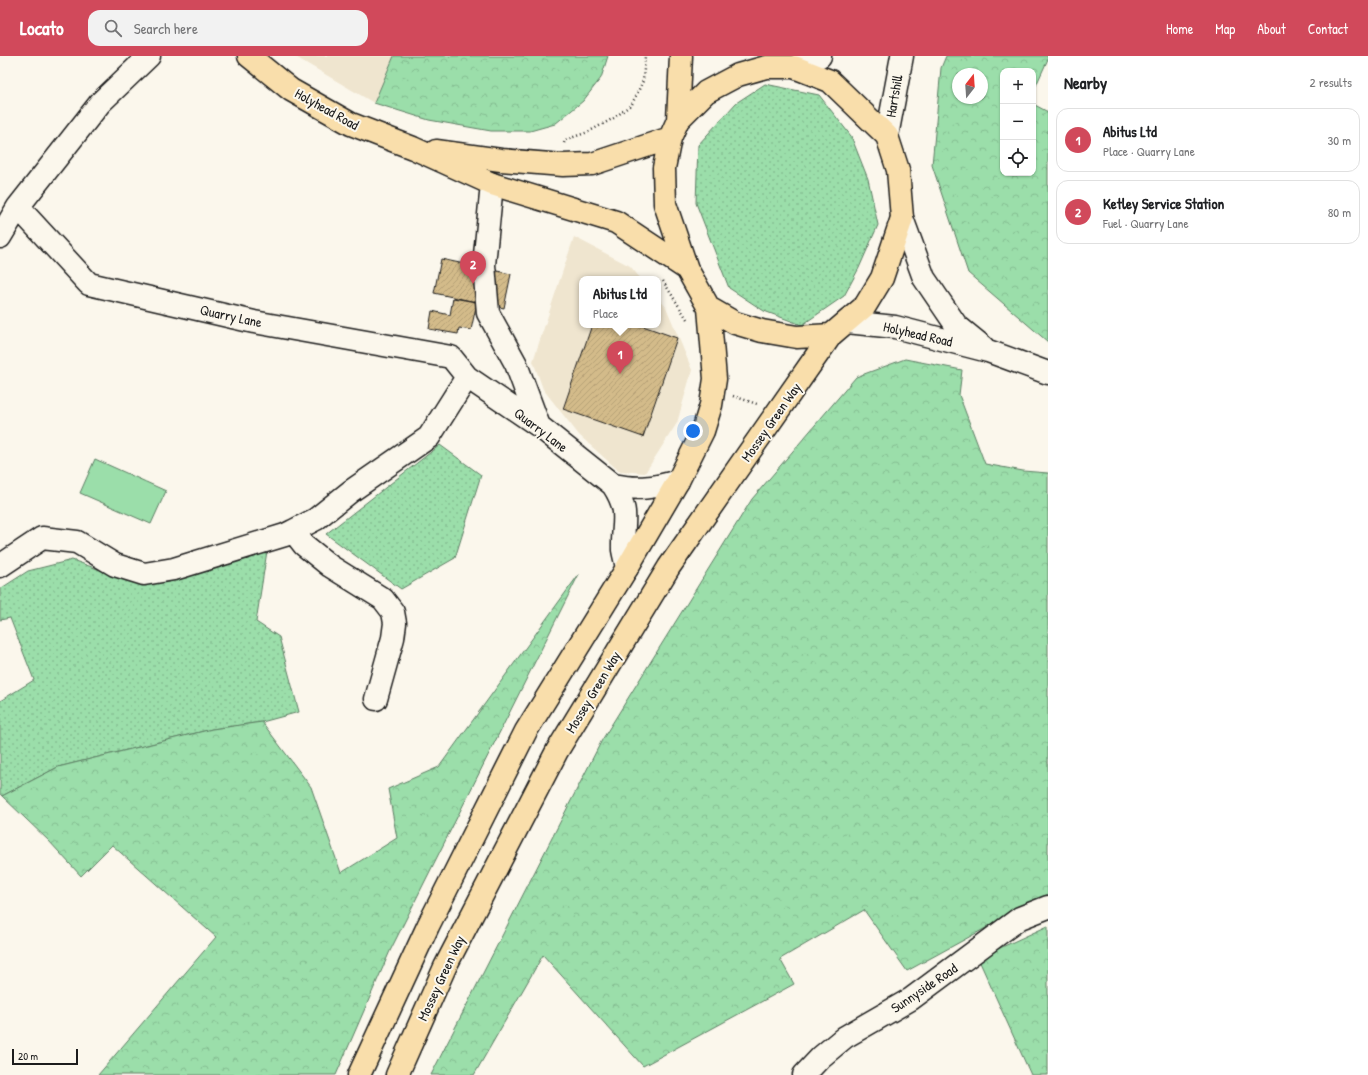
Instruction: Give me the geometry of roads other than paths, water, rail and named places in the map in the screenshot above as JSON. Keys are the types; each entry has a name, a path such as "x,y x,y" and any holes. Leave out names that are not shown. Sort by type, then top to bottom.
{"main road":[{"name":"Holyhead Road","path":"249,56 291,90 351,124 413,148"},
{"path":"359,1075 428,926 526,731 627,568 678,481 708,416 715,390 715,367 709,308 687,269 664,204 664,168 674,129 681,56"},
{"path":"413,148 501,160 563,165 592,164 674,129 706,92 760,61 794,67 830,81 887,136 898,170 902,218"},
{"path":"413,148 492,184 616,222 687,269"},
{"name":"Mossey Green Way","path":"397,1075 445,966 557,751 669,567 839,328 865,306 882,278 902,218"},
{"path":"709,308 735,323 762,331 797,337 839,328"}],"street":[{"path":"0,237 18,207 100,103 149,56"},
{"path":"794,67 820,56"},
{"name":"Hartshill","path":"887,136 902,56"},
{"path":"492,184 484,265 488,312 516,364 539,426"},
{"name":"Quarry Lane","path":"18,207 89,284 254,322 452,357 467,377 539,426 613,485 621,497 624,506 624,550 627,568"},
{"name":"Holyhead Road","path":"902,218 924,278 956,325 988,351"},
{"name":"Holyhead Road","path":"839,328 895,327 988,351 1048,373"},
{"path":"0,566 42,538 78,542 115,565 144,574 174,569 285,535 316,519 351,491 429,437 467,377"},
{"name":"Quarry Lane","path":"613,485 630,489 645,489 678,481"},
{"path":"294,531 304,545 330,566 383,599 394,612 395,624 393,638 376,699"},
{"name":"Sunnyside Road","path":"804,1075 821,1057 845,1037 911,999 1020,918 1048,907"}],"place":[{"name":"Ketley Service Station","path":"473,284"},
{"name":"Abitus Ltd","path":"620,374"}]}
